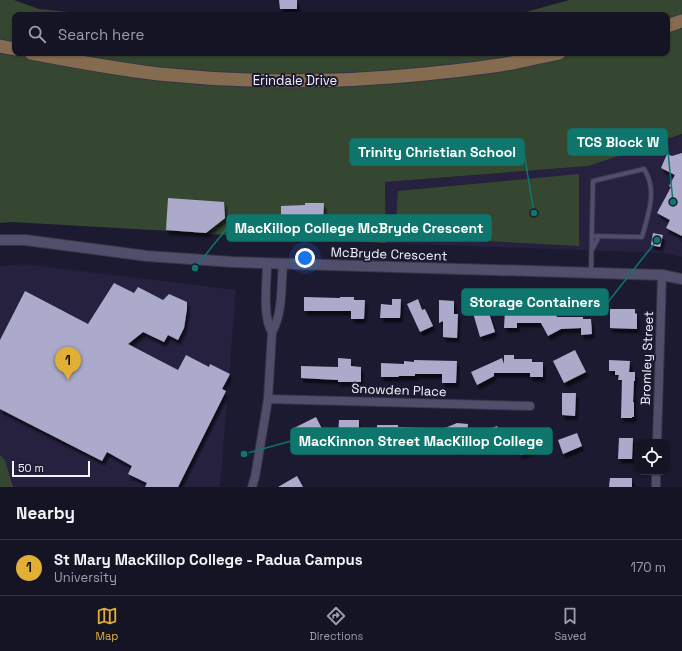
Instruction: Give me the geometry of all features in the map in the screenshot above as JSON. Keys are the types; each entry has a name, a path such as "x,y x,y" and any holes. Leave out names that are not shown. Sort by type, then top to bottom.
{"main road":[{"path":"670,25 682,21"},
{"path":"0,46 12,48"},
{"name":"Erindale Drive","path":"47,56 88,64 159,74 222,79 306,81 396,77 454,71 511,63 545,56"}],"street":[{"name":"McBryde Crescent","path":"0,240 25,240 147,256 233,262 591,273 662,276 682,279"},
{"path":"252,487 268,399 272,332 266,315 267,263"},
{"path":"272,332 275,328 279,314 283,264"},
{"name":"Bromley Street","path":"657,439 662,276"},
{"name":"Snowden Place","path":"268,399 530,406"},
{"path":"656,475 656,487"}],"lane":[{"path":"591,273 593,181 644,169 650,182 651,206 642,237 592,236"},
{"path":"591,251 599,236"}],"shaded area":[{"path":"682,134 682,257 664,253 386,243 385,182 589,166"},
{"path":"24,264 236,290 220,487 0,487 0,266"}],"green space":[{"path":"0,0 14,0 39,9 69,12 12,12 12,56 670,56 670,12 526,12 569,0 682,0 682,134 589,166 385,182 386,243 208,234 218,223 206,233 11,222 0,223"},
{"path":"579,174 579,246 395,236 398,191"},
{"path":"0,455 5,460 13,487 0,487"}],"building":[{"path":"279,0 297,0 297,9 280,9"},
{"path":"682,153 682,236 666,228 670,220 657,213 671,187 669,186 675,175 661,168 667,154 672,156"},
{"path":"168,198 224,202 225,218 206,233 166,230"},
{"path":"305,203 324,203 323,220 316,220 316,234 292,233 291,222 281,222 281,206 305,205"},
{"path":"653,233 663,235 660,247 651,245"},
{"path":"114,283 134,293 138,287 163,300 169,294 187,302 184,328 178,340 168,335 164,342 143,332 128,344 178,370 186,355 209,367 210,364 230,374 222,389 226,391 178,487 145,487 147,483 128,474 132,466 107,452 102,461 0,409 0,340 25,291 88,324"},
{"path":"304,297 354,297 354,300 365,300 364,319 351,319 351,311 304,311"},
{"path":"392,299 401,299 400,318 380,318 381,304 392,305"},
{"path":"418,299 422,310 425,309 433,326 420,332 407,304"},
{"path":"439,300 454,301 454,314 458,314 457,338 443,337 443,321 439,323"},
{"path":"484,302 487,314 489,313 495,332 480,337 471,306"},
{"path":"546,306 550,313 554,311 557,317 583,317 583,319 591,319 592,334 581,335 581,328 561,329 548,336 541,323 517,323 517,328 504,328 505,310 516,310 516,308 541,309"},
{"path":"610,309 635,309 635,313 637,314 637,329 610,328"},
{"path":"575,350 586,372 564,383 553,361"},
{"path":"504,355 514,355 514,359 532,359 532,362 543,362 543,377 530,377 530,373 494,373 494,376 477,385 471,372 502,358 504,364"},
{"path":"338,358 351,359 351,366 361,367 361,382 338,382 338,380 301,378 301,366 338,367"},
{"path":"414,360 457,361 456,383 442,383 442,374 415,374 415,376 381,377 381,363 404,364 404,361 414,362"},
{"path":"609,360 630,361 629,372 635,372 633,402 634,417 632,418 621,418 622,380 618,380 619,375 615,375 615,371 609,371"},
{"path":"562,393 576,393 575,416 562,415"},
{"path":"316,417 322,429 301,441 294,428"},
{"path":"339,420 359,420 359,437 338,437"},
{"path":"457,423 468,424 467,436 484,429 484,431 497,426 503,440 489,446 488,443 479,447 476,441 455,451 445,428"},
{"path":"377,425 398,425 398,427 421,428 421,431 429,431 429,443 377,440"},
{"path":"577,433 582,446 563,454 558,440"},
{"path":"533,435 534,437 541,435 545,446 520,455 515,442"},
{"path":"619,438 633,438 632,459 618,459"},
{"path":"297,476 303,487 278,487"},
{"path":"610,478 632,478 632,487 609,487"}],"place":[{"name":"TCS Block W","path":"673,202"},
{"name":"Trinity Christian School","path":"534,213"},
{"name":"Storage Containers","path":"657,240"},
{"name":"MacKillop College McBryde Crescent","path":"195,268"},
{"name":"St Mary MacKillop College - Padua Campus","path":"68,380"},
{"name":"MacKinnon Street MacKillop College","path":"244,454"}]}
